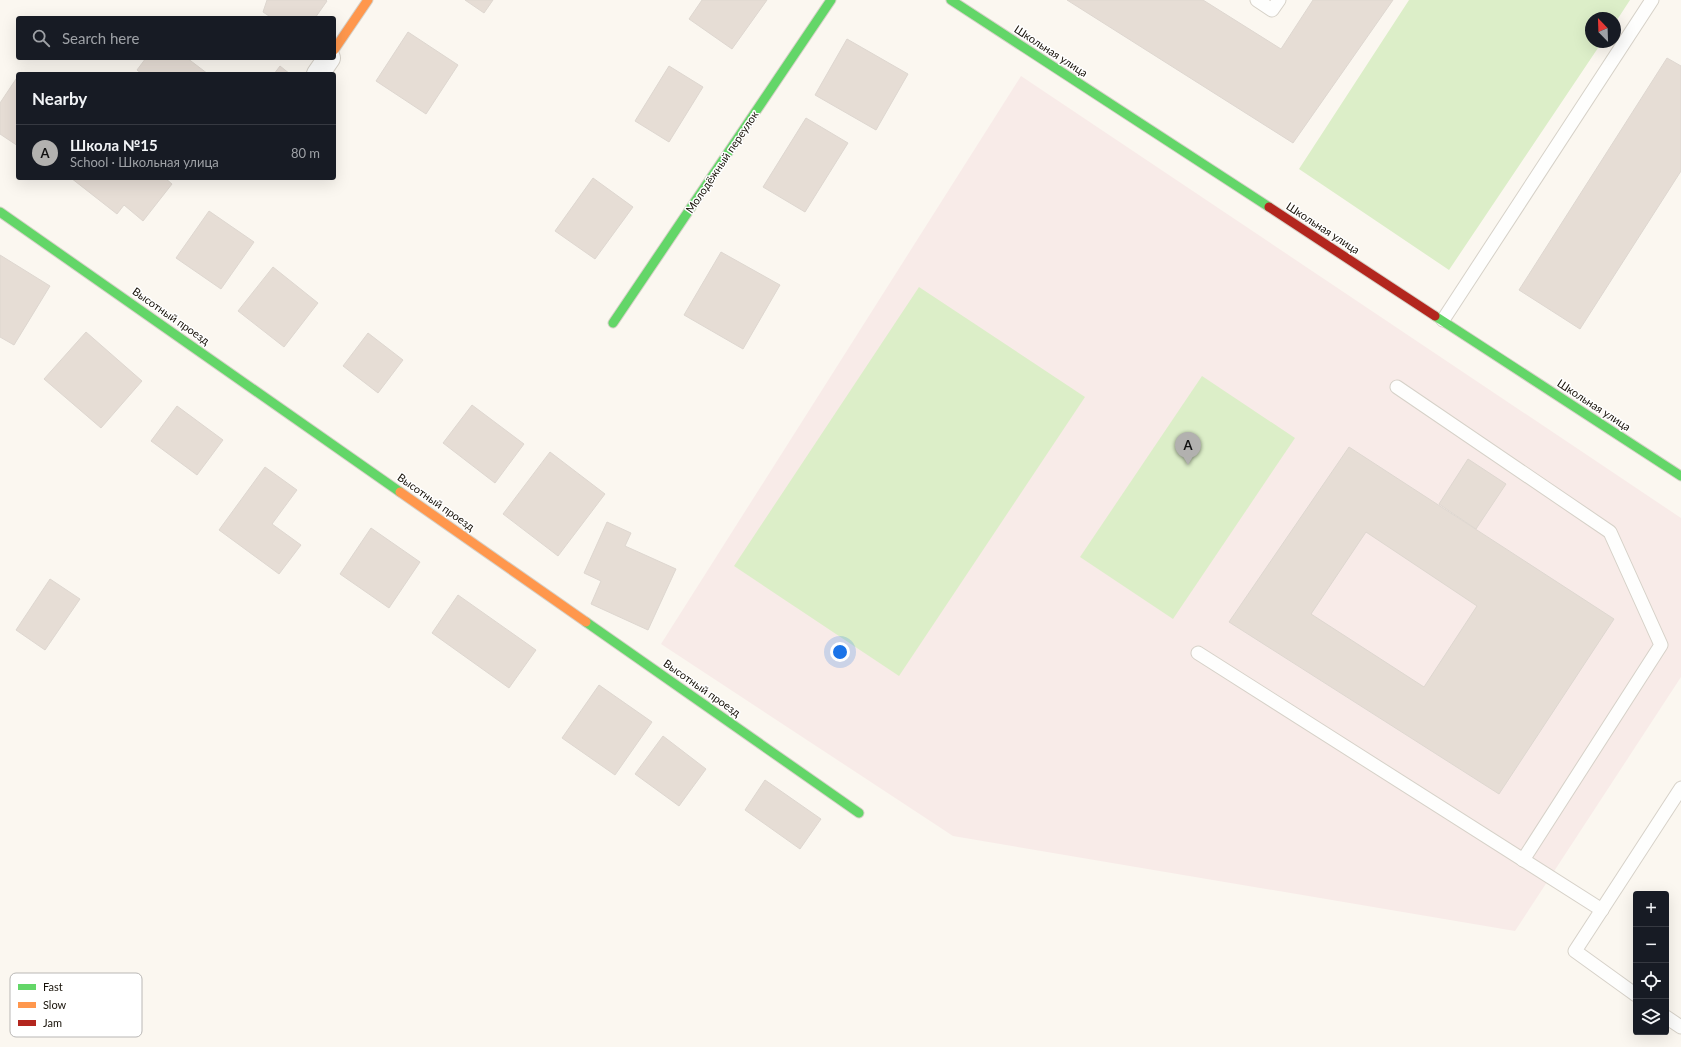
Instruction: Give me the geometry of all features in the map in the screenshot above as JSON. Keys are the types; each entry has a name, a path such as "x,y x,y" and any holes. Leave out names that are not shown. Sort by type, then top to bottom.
{"street":[{"path":"336,47 368,0"},
{"name":"Молодёжный переулок","path":"613,323 831,0"},
{"name":"Школьная улица","path":"951,0 1681,476"},
{"path":"319,72 328,60"},
{"name":"Высотный проезд","path":"0,212 859,813"}],"lane":[{"path":"1257,0 1272,10 1279,0"},
{"path":"1442,320 1652,0"},
{"path":"1397,387 1610,532 1660,644 1523,860"},
{"path":"1198,653 1602,910"},
{"path":"1633,993 1575,951 1681,788"},
{"path":"1669,1019 1681,1027"}],"shaded area":[{"path":"1021,76 1681,518 1681,677 1515,931 953,836 661,644"}],"green space":[{"path":"1409,0 1630,0 1621,14 1621,12 1585,12 1585,48 1598,48 1449,270 1299,169"},
{"path":"919,287 1085,397 899,676 734,566"},
{"path":"1202,376 1295,438 1173,619 1080,557"}],"building":[{"path":"267,0 327,1 316,16 269,16 263,12"},
{"path":"465,0 493,0 484,13"},
{"path":"702,0 767,0 732,49 689,19"},
{"path":"1067,0 1203,0 1281,49 1313,0 1393,0 1293,143"},
{"path":"408,32 458,65 426,114 376,81"},
{"path":"847,39 908,74 876,130 815,95"},
{"path":"1667,58 1681,66 1681,171 1580,329 1519,290"},
{"path":"144,60 190,60 205,72 140,72 137,70"},
{"path":"280,66 288,72 276,72"},
{"path":"669,66 703,87 669,142 635,121"},
{"path":"16,79 16,145 0,134 0,103"},
{"path":"806,118 848,143 805,212 763,187"},
{"path":"593,178 633,207 595,259 555,231"},
{"path":"74,180 167,180 172,184 143,221 124,205 117,214"},
{"path":"209,211 254,242 221,289 176,258"},
{"path":"721,252 780,285 743,349 684,315"},
{"path":"0,255 50,286 14,345 0,337"},
{"path":"273,267 318,303 284,347 238,311"},
{"path":"86,332 142,381 101,428 44,379"},
{"path":"368,333 403,360 378,393 343,366"},
{"path":"472,405 524,444 495,483 443,443"},
{"path":"177,406 223,440 197,475 151,441"},
{"path":"1349,447 1614,619 1499,794 1229,622","holes":["1366,532 1477,606 1424,687 1311,614"]},
{"path":"550,452 605,494 558,556 503,514"},
{"path":"1468,459 1506,484 1476,529 1439,504"},
{"path":"265,467 297,490 272,524 301,545 279,574 219,530"},
{"path":"607,522 631,533 625,546 676,569 648,630 591,604 601,581 584,573"},
{"path":"371,528 420,562 389,608 340,574"},
{"path":"50,579 80,599 45,650 16,630"},
{"path":"458,595 536,650 509,688 432,633"},
{"path":"599,685 652,722 615,775 562,738"},
{"path":"663,736 706,769 679,806 635,774"},
{"path":"765,780 821,819 800,849 745,810"}],"traffic: fast":[{"path":"613,323 831,0"},
{"path":"951,0 1269,207"},
{"path":"0,212 400,492"},
{"path":"1435,316 1681,476"},
{"path":"586,622 859,813"}],"traffic: slow":[{"path":"336,47 368,0"},
{"path":"400,492 586,622"}],"traffic: jam":[{"path":"1269,207 1435,316"}],"place":[{"name":"Школа №15","path":"1188,465"}]}
